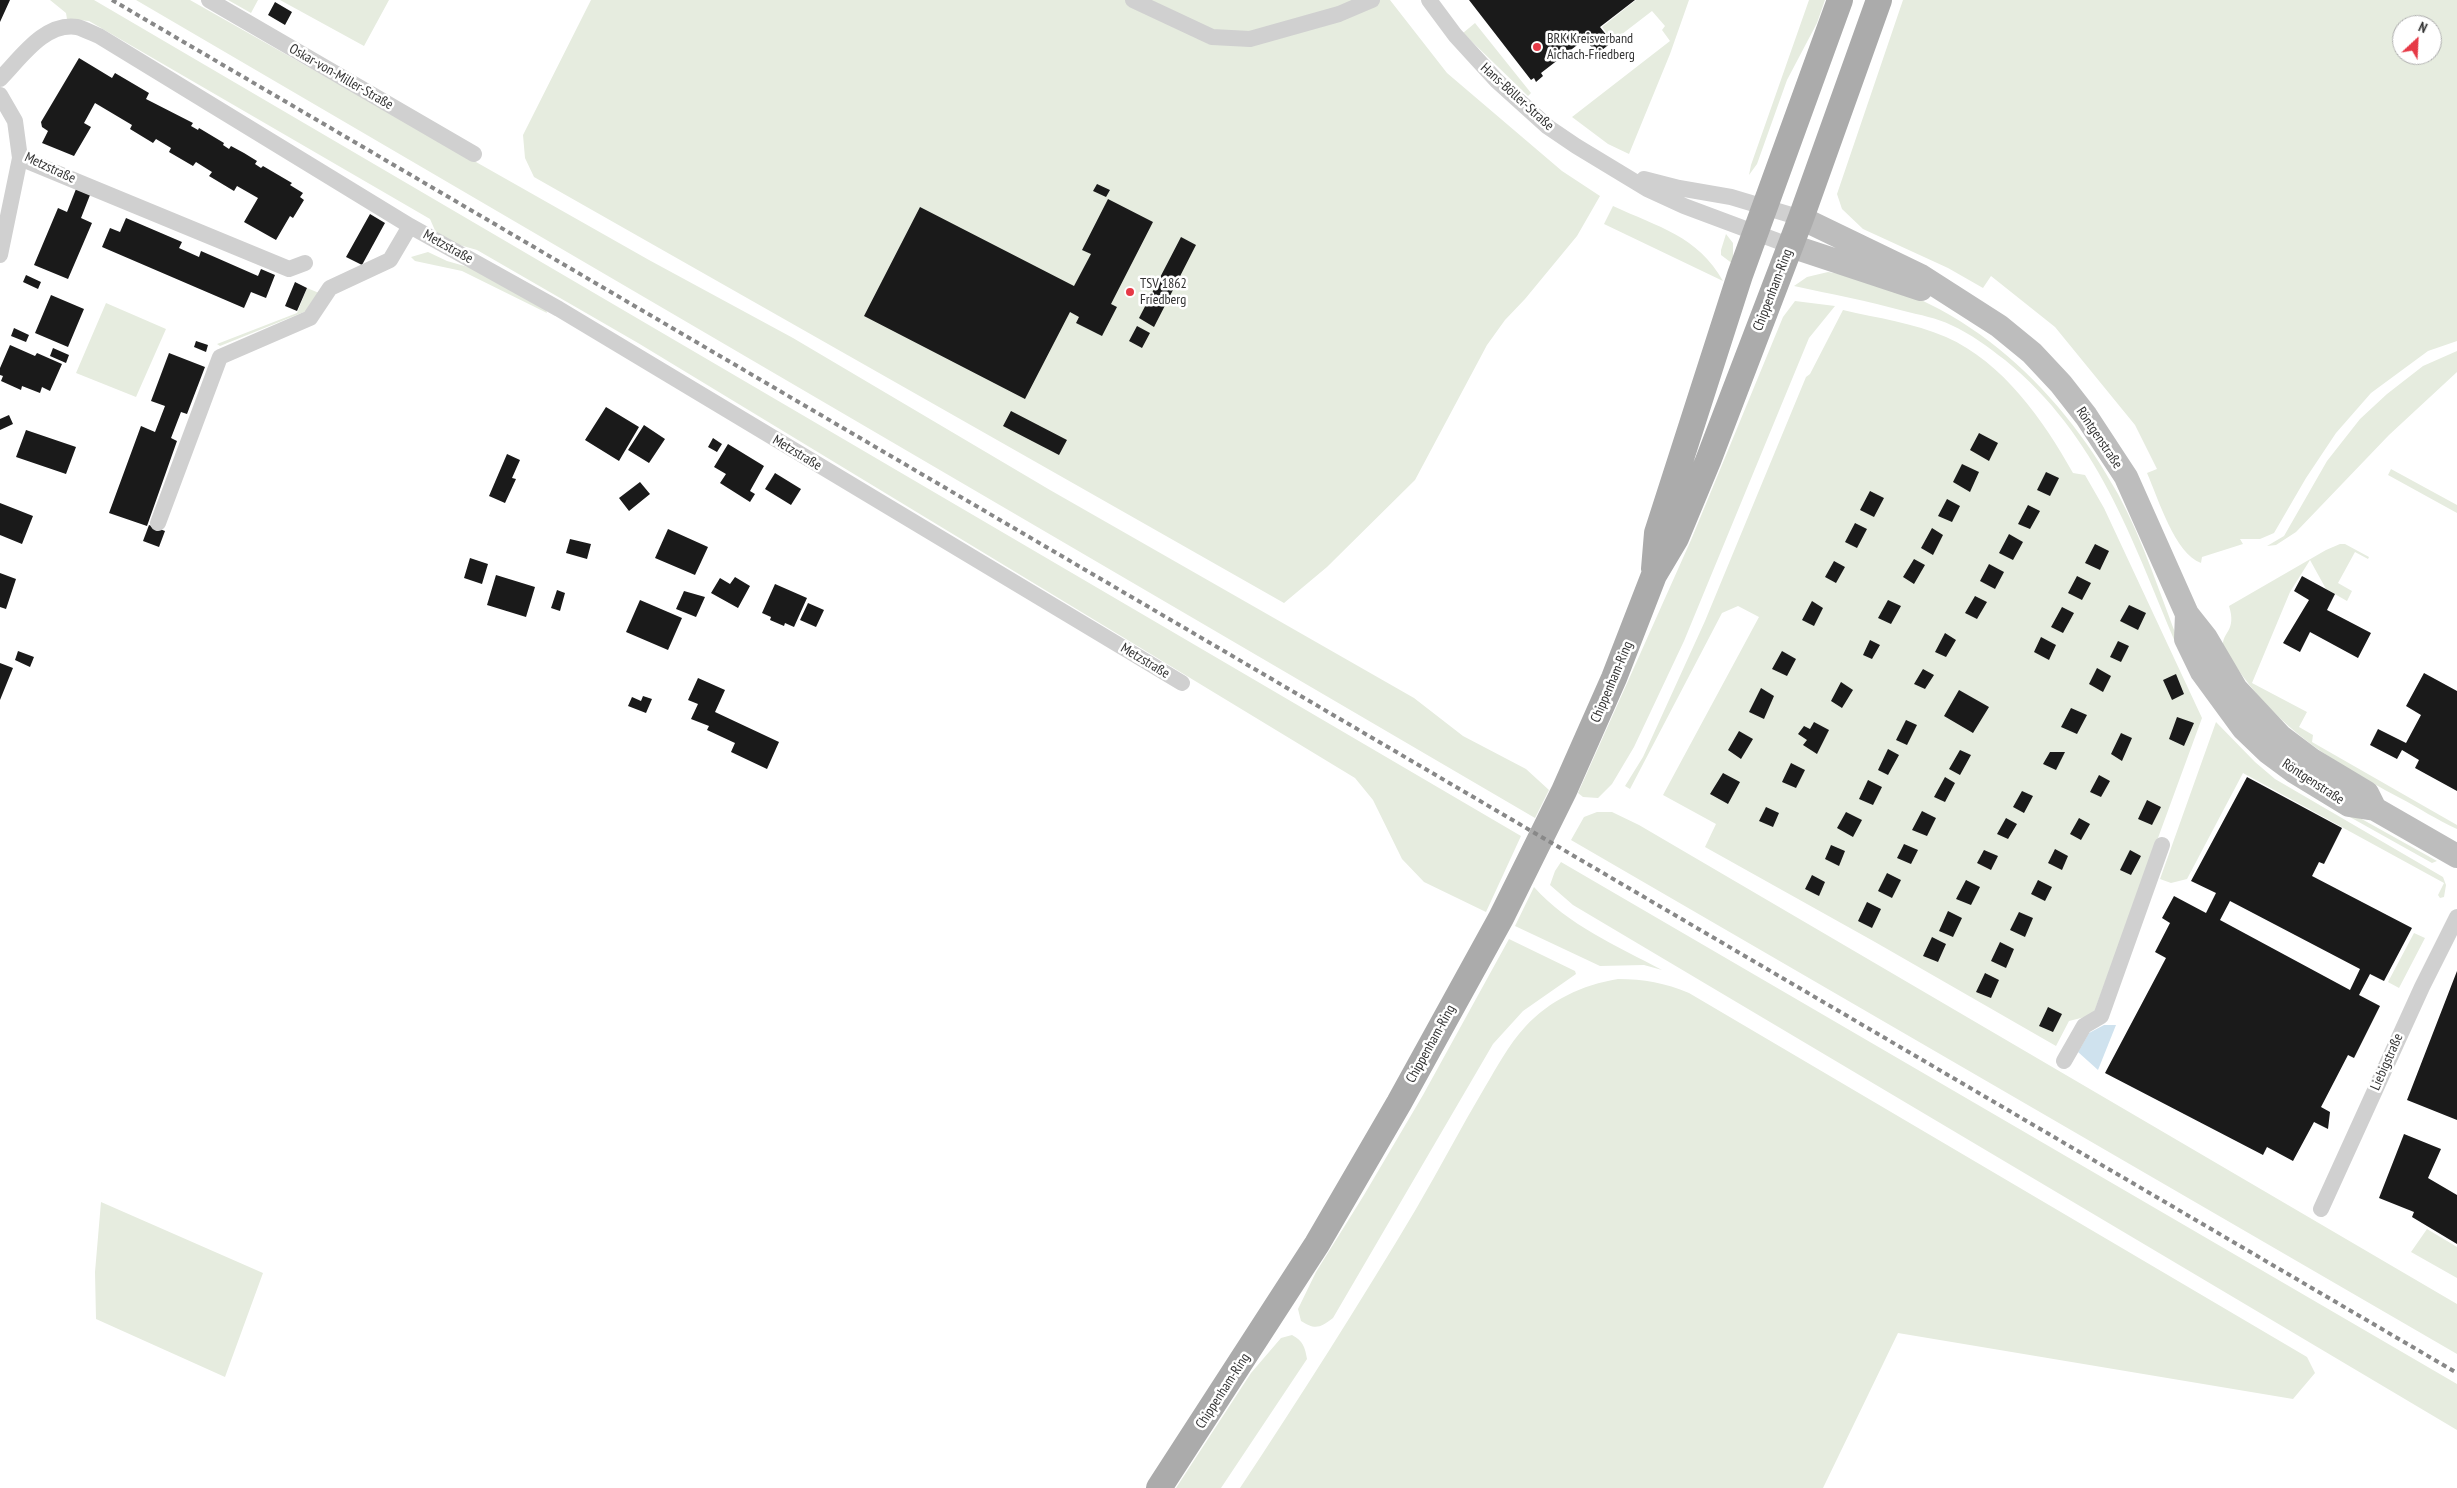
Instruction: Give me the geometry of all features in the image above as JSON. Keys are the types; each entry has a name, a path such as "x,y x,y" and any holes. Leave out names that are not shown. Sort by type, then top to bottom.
{"main road":[{"name":"Chippenham-Ring","path":"1654,574 1657,533 1756,233 1840,0"},
{"name":"Chippenham-Ring","path":"1159,1488 1317,1244 1399,1103 1500,918 1592,728 1641,613 1654,574 1676,538 1701,478 1801,218 1879,0"}],"street":[{"name":"Oskar-von-Miller-Straße","path":"209,0 474,154"},
{"path":"1134,0 1212,37 1250,39 1339,14 1372,0"},
{"name":"Hans-Böller-Straße","path":"1429,0 1474,58 1525,107 1576,146 1647,189 1790,246"},
{"name":"Metzstraße","path":"0,79 36,42 49,32 59,28 77,27 99,36 410,226 559,309 1182,683"},
{"name":"Metzstraße","path":"0,95 15,121 20,158 289,269 305,263"},
{"path":"0,255 20,158"},
{"name":"Hans-Böller-Straße","path":"1623,173 1679,188 1731,197 1801,218"},
{"name":"Röntgenstraße","path":"1801,218 1921,276 1999,326 2032,353 2061,384 2086,416 2126,478 2186,614 2186,639 2198,664 2243,728 2268,752 2302,777 2349,805 2374,809 2457,856"},
{"name":"Metzstraße","path":"158,523 220,357 310,318 330,288 390,260 410,226"},
{"name":"Röntgenstraße","path":"1790,246 1880,277 1961,301"},
{"path":"2064,1061 2084,1026 2101,1016 2162,845"},
{"name":"Liebigstraße","path":"2321,1209 2422,987 2457,917"}],"shaded area":[{"path":"50,0 94,0 1521,836 1486,912 1424,882 1402,859 1373,800 1355,778 638,343 477,250 456,244 437,235 430,219 89,21 67,19 66,13"},
{"path":"136,0 190,0 649,260 793,338 1050,490 1414,698 1463,736 1526,769 1549,790 1535,818"},
{"path":"228,0 258,0 251,13"},
{"path":"280,0 389,0 364,46"},
{"name":"TSV 1862 Friedberg","path":"591,0 1390,0 1447,73 1562,171 1600,196 1577,236 1525,299 1505,320 1487,345 1415,480 1327,567 1284,603 534,177 525,158 523,135"},
{"path":"1636,0 1689,0 1670,54 1629,154 1608,144 1572,117 1670,41 1662,30 1665,26 1652,11 1613,41 1602,27"},
{"path":"1809,0 1825,0 1817,23 1787,80 1757,164 1749,175 1751,165"},
{"path":"1903,0 2457,0 2457,341 2428,351 2371,393 2336,433 2306,478 2274,533 2260,539 2240,539 2243,544 2202,557 2201,563 2192,558 2183,549 2168,524 2147,473 2157,469 2135,425 2055,327 1991,276 1983,288 1948,268 1863,229 1842,209 1837,194"},
{"path":"1475,23 1531,93 1528,96 1463,33"},
{"path":"1613,206 1676,234 1702,253 1723,281 1604,224"},
{"path":"1726,234 1733,243 1733,264 1721,255"},
{"path":"428,252 447,261 475,269 546,309 547,313 462,271 415,261 411,257"},
{"path":"1828,272 1875,282 1919,299 1960,321 1998,348 2033,380 2065,415 2093,453 2118,494 2144,550 2180,645 2176,644 2127,528 2088,455 2065,422 2037,390 1992,350 1965,332 1946,323 1877,304 1794,286 1807,277"},
{"path":"307,288 319,293 309,310 220,346 217,344 297,313"},
{"path":"1795,301 1835,306 1809,338 1684,641 1634,747 1612,784 1598,798 1583,797 1578,793 1691,540 1783,317"},
{"path":"106,303 166,329 136,397 76,373"},
{"path":"1843,310 1908,324 1946,337 1986,361 2020,395 2049,433 2073,473 2085,475 2104,508 2202,718 2093,1015 2069,1021 2056,1046 1705,847 1716,824 1663,795 1759,617 1738,606 1722,613 1630,789 1625,786 1643,757 1705,621 1806,377 1810,374"},
{"path":"2457,351 2457,372 2389,435 2296,532 2276,545 2267,546 2284,536 2327,461 2360,419 2387,394 2423,366"},
{"path":"2391,469 2457,505 2457,513 2388,475"},
{"path":"2340,544 2345,544 2369,557 2368,559 2355,552 2338,583 2352,591 2347,601 2326,589 2310,560 2290,592 2252,683 2307,712 2299,727 2313,735 2312,742 2457,825 2457,829 2372,783 2300,736 2259,696 2240,673 2223,646 2223,641 2231,621 2229,606 2326,550"},
{"path":"2216,722 2255,762 2275,779 2443,877 2446,885 2444,897 2440,898 2438,895 2444,883 2243,773 2187,879 2171,883 2160,879"},
{"path":"2333,803 2437,861 2432,863 2332,807"},
{"path":"1597,812 1612,812 1639,825 2457,1304 2457,1354 1571,840 1584,817"},
{"path":"1561,862 2457,1384 2457,1430 1573,905 1550,885 1555,871"},
{"path":"1534,887 1562,913 1578,924 1662,970 1644,965 1600,966 1515,926"},
{"path":"2414,933 2425,938 2399,988 2388,982"},
{"path":"1509,939 1575,971 1576,974 1523,1011 1493,1044 1333,1318 1317,1327 1306,1324 1301,1321 1298,1309 1316,1272 1423,1095"},
{"path":"1618,979 1654,982 1689,993 2307,1357 2315,1373 2293,1399 1898,1333 1823,1488 1240,1488 1308,1384 1416,1209 1476,1102 1514,1041 1535,1017 1567,995 1592,985"},
{"path":"101,1202 263,1273 225,1377 96,1319 95,1272"},
{"path":"2427,1229 2457,1247 2457,1278 2411,1252"},
{"path":"1292,1335 1303,1345 1307,1359 1221,1488 1176,1488 1251,1373 1281,1338"}],"water":[{"path":"2104,1025 2116,1025 2098,1070 2078,1052 2089,1033"}],"building":[{"path":"0,0 10,0 0,22"},
{"path":"1469,0 1635,0 1600,27 1612,42 1597,54 1585,39 1541,73 1543,76 1536,82 1534,78 1531,80"},
{"path":"275,2 292,12 285,25 268,15"},
{"path":"79,58 112,78 115,73 149,93 146,99 193,123 191,126 198,130 199,128 224,143 223,145 229,149 231,146 244,153 257,161 255,164 261,168 263,166 292,183 290,185 303,193 300,197 304,200 293,218 290,216 276,240 244,222 258,198 237,186 234,191 209,176 212,172 196,162 193,166 169,152 171,148 156,139 153,143 130,129 132,125 95,103 84,123 91,127 74,156 42,143 48,131 42,127 41,122"},
{"path":"1097,184 1110,190 1106,197 1093,191"},
{"path":"76,189 90,195 81,218 92,223 68,279 34,265 58,208 67,212"},
{"path":"1108,199 1153,222 1111,304 1117,307 1102,336 1076,323 1079,317 1070,312 1025,399 864,316 920,207 1074,286 1091,254 1082,250"},
{"path":"370,214 385,223 362,265 346,257"},
{"path":"126,218 182,242 179,248 199,257 201,251 258,276 261,269 275,275 266,298 251,292 244,308 102,247 110,228 120,232"},
{"path":"1181,237 1196,245 1154,327 1139,318"},
{"path":"26,275 41,282 38,289 23,282"},
{"path":"295,282 307,288 297,311 285,306"},
{"path":"51,295 84,309 68,347 35,333"},
{"path":"1137,326 1150,333 1142,348 1129,341"},
{"path":"14,328 29,335 26,342 11,336"},
{"path":"196,341 208,345 206,352 194,347"},
{"path":"10,345 35,356 37,353 62,364 50,391 42,387 40,393 22,386 21,390 1,381 3,376 0,375 0,368"},
{"path":"53,348 69,355 66,363 50,356"},
{"path":"169,353 205,367 187,414 181,412 171,438 177,441 147,526 109,513 141,426 155,432 165,406 151,401"},
{"path":"606,407 639,427 619,461 585,440"},
{"path":"1011,411 1067,440 1059,455 1003,426"},
{"path":"9,415 13,424 0,430 0,419"},
{"path":"644,425 665,439 649,463 628,450"},
{"path":"26,430 76,447 66,474 16,457"},
{"path":"1979,433 1998,443 1989,461 1970,450"},
{"path":"713,438 722,444 717,452 708,447"},
{"path":"728,444 764,466 750,491 755,494 750,502 720,483 726,474 714,467"},
{"path":"507,454 520,460 512,478 516,479 505,503 489,496"},
{"path":"1962,464 1979,472 1970,492 1953,482"},
{"path":"2046,472 2059,478 2050,496 2037,490"},
{"path":"775,473 801,489 791,505 765,489"},
{"path":"640,482 650,494 629,511 619,498"},
{"path":"1870,491 1884,498 1874,517 1860,510"},
{"path":"1947,499 1960,506 1952,522 1938,516"},
{"path":"0,503 33,516 22,544 0,535"},
{"path":"2028,505 2040,511 2030,529 2018,524"},
{"path":"1855,523 1867,529 1857,548 1845,542"},
{"path":"149,525 165,531 159,547 143,541"},
{"path":"1932,528 1943,535 1933,555 1921,548"},
{"path":"668,529 708,547 695,575 655,558"},
{"path":"2009,534 2023,542 2013,560 1999,553"},
{"path":"570,539 591,544 587,559 566,553"},
{"path":"2095,544 2109,551 2100,570 2085,563"},
{"path":"470,558 488,564 482,584 464,578"},
{"path":"1914,559 1925,565 1914,584 1903,577"},
{"path":"1834,561 1845,567 1836,583 1825,577"},
{"path":"1989,564 2004,572 1995,589 1980,581"},
{"path":"0,573 16,579 6,609 0,607"},
{"path":"496,575 535,587 526,617 487,605"},
{"path":"2077,576 2091,583 2082,600 2068,593"},
{"path":"2302,576 2335,594 2327,610 2371,633 2358,658 2310,632 2300,652 2283,643 2309,600 2294,591"},
{"path":"735,577 750,586 738,608 711,593 720,578 730,584"},
{"path":"775,584 807,598 794,627 785,623 784,626 770,620 771,617 762,613"},
{"path":"557,590 565,593 560,611 551,608"},
{"path":"684,591 705,597 696,617 676,609"},
{"path":"1975,596 1987,602 1977,619 1965,613"},
{"path":"640,600 682,618 668,650 626,632"},
{"path":"1888,600 1901,606 1891,624 1878,618"},
{"path":"1812,601 1823,608 1814,626 1802,620"},
{"path":"808,603 824,610 816,627 800,620"},
{"path":"2129,605 2146,613 2138,630 2120,621"},
{"path":"2062,607 2074,613 2063,633 2051,627"},
{"path":"1945,633 1956,640 1946,657 1935,652"},
{"path":"2041,637 2056,645 2049,660 2034,652"},
{"path":"1870,640 1880,645 1872,659 1863,655"},
{"path":"2118,641 2129,646 2121,662 2110,657"},
{"path":"18,651 34,657 30,667 15,660"},
{"path":"1782,651 1796,659 1787,676 1772,669"},
{"path":"0,663 13,668 0,700"},
{"path":"2097,668 2111,676 2103,692 2089,684"},
{"path":"1923,669 1934,675 1925,689 1914,684"},
{"path":"2424,673 2457,691 2457,791 2415,768 2419,760 2402,750 2397,759 2370,745 2378,729 2406,743 2421,715 2406,706"},
{"path":"2176,674 2184,694 2172,700 2163,680"},
{"path":"698,678 725,690 715,712 779,742 767,769 731,752 735,743 707,730 709,726 691,719 698,704 688,700"},
{"path":"1841,682 1853,690 1842,708 1831,701"},
{"path":"1761,688 1774,696 1764,719 1749,712"},
{"path":"1959,690 1989,707 1973,733 1944,716"},
{"path":"643,696 652,699 646,713 628,706 632,697 641,701"},
{"path":"2071,708 2087,715 2077,734 2061,727"},
{"path":"2177,717 2194,723 2184,746 2169,739"},
{"path":"1906,720 1917,725 1907,745 1896,740"},
{"path":"1814,722 1829,730 1817,754 1803,745 1807,740 1798,734 1804,726 1810,729"},
{"path":"1739,731 1753,739 1741,759 1728,750"},
{"path":"2121,733 2132,738 2122,761 2111,754"},
{"path":"1888,749 1899,755 1888,775 1878,770"},
{"path":"1960,750 1971,755 1960,775 1949,769"},
{"path":"2050,752 2065,752 2056,770 2043,764"},
{"path":"1791,763 1805,770 1796,788 1782,782"},
{"path":"1723,773 1740,782 1728,804 1710,794"},
{"path":"2099,775 2110,781 2101,797 2090,792"},
{"path":"1945,777 1955,783 1945,802 1934,797"},
{"path":"2247,777 2342,828 2324,864 2319,862 2312,876 2412,928 2384,981 2370,974 2359,995 2380,1006 2354,1058 2348,1055 2321,1107 2330,1112 2328,1129 2314,1122 2293,1161 2267,1147 2263,1155 2105,1073 2166,958 2155,952 2170,923 2162,918 2174,896 2206,913 2216,893 2191,881","holes":["2230,901 2360,969 2350,990 2220,920"]},
{"path":"1868,780 1882,787 1873,805 1859,799"},
{"path":"2022,791 2033,796 2024,813 2013,807"},
{"path":"2147,800 2161,807 2152,825 2138,819"},
{"path":"1766,807 1779,813 1773,827 1759,821"},
{"path":"1922,811 1936,818 1927,836 1912,830"},
{"path":"1846,812 1862,820 1853,837 1837,828"},
{"path":"2006,818 2017,824 2008,839 1997,834"},
{"path":"2079,818 2090,824 2081,840 2070,834"},
{"path":"1904,844 1918,850 1911,864 1897,858"},
{"path":"1831,845 1845,851 1839,866 1825,859"},
{"path":"2055,849 2068,856 2062,870 2048,863"},
{"path":"1984,850 1998,856 1991,870 1977,863"},
{"path":"2130,850 2141,856 2131,875 2120,870"},
{"path":"1887,873 1901,880 1892,898 1878,891"},
{"path":"1812,875 1825,882 1819,896 1805,889"},
{"path":"1966,880 1980,887 1971,905 1956,899"},
{"path":"2038,880 2052,887 2045,901 2031,894"},
{"path":"1867,902 1881,909 1872,928 1858,921"},
{"path":"1948,911 1962,918 1953,937 1939,931"},
{"path":"2019,912 2033,918 2025,937 2010,930"},
{"path":"1932,937 1946,944 1938,962 1923,956"},
{"path":"2000,942 2014,949 2006,968 1991,961"},
{"path":"2457,971 2457,1120 2407,1100"},
{"path":"1985,973 1999,980 1991,998 1976,992"},
{"path":"2048,1007 2062,1014 2053,1032 2039,1026"},
{"path":"2404,1134 2441,1149 2428,1178 2457,1195 2457,1244 2412,1217 2414,1212 2379,1198"}],"railway":[{"path":"112,0 2457,1373"}],"place":[{"name":"BRK Kreisverband Aichach-Friedberg","path":"1537,47"},
{"name":"TSV 1862 Friedberg","path":"1130,292"}]}
